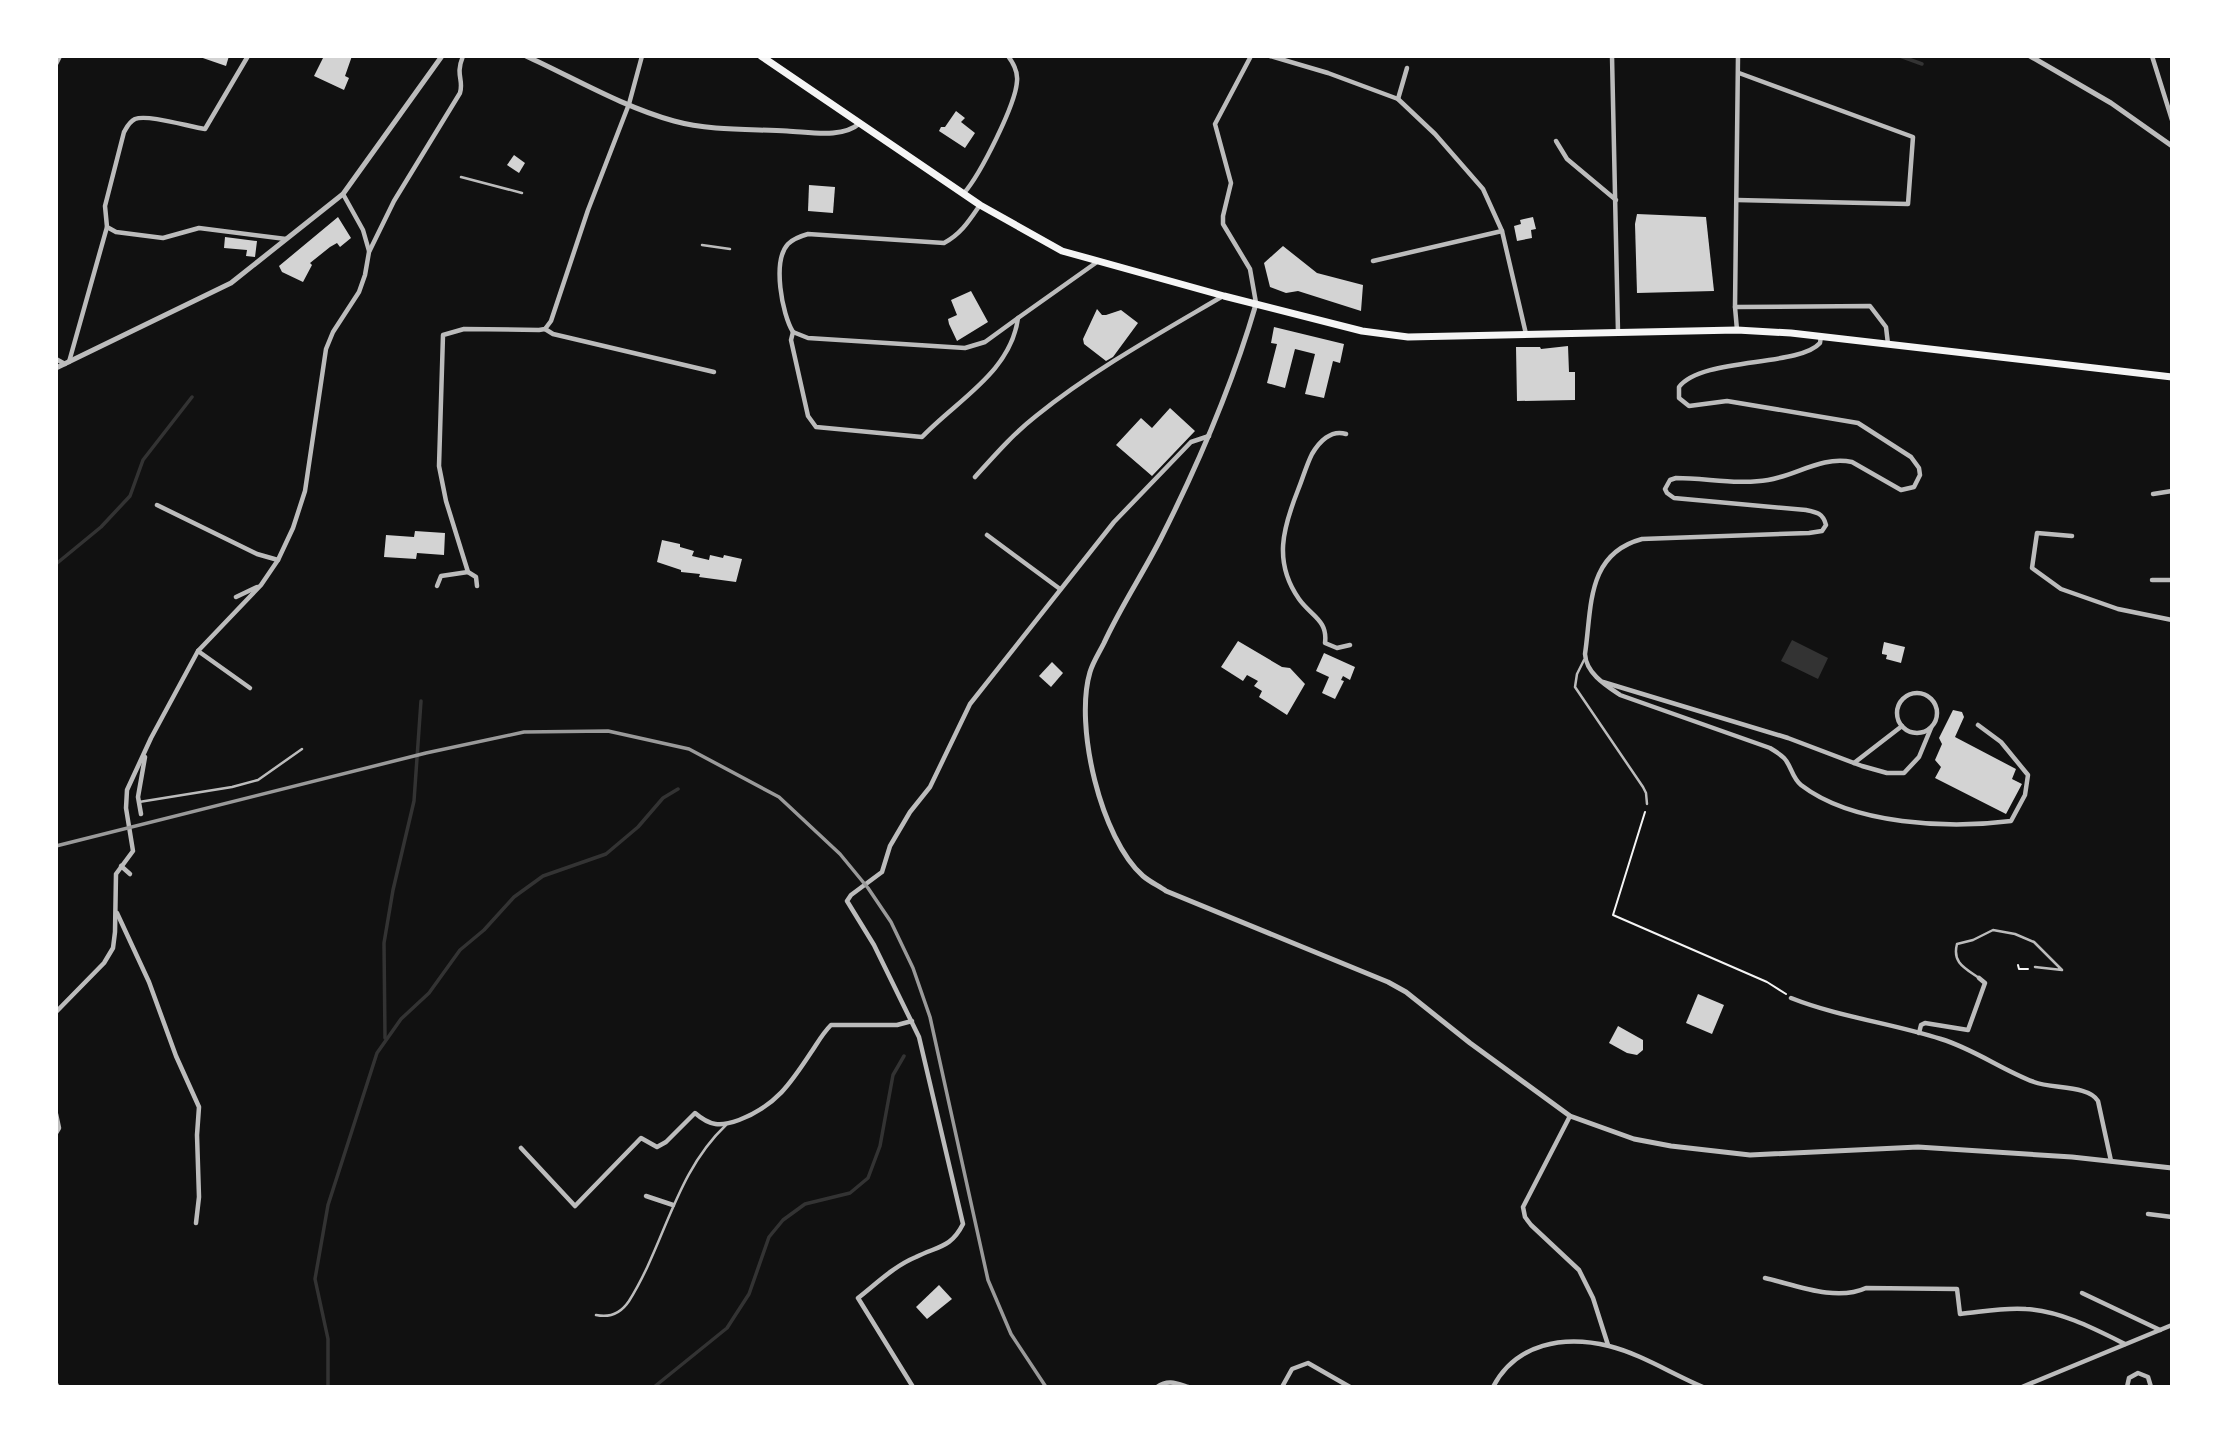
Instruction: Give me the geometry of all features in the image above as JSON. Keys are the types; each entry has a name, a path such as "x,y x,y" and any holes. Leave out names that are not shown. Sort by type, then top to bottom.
{"main road":[{"path":"761,56 980,205 1062,251 1362,331 1396,336 1737,330 1821,335 2172,377"}],"street":[{"path":"56,64 60,56"},
{"path":"67,363 107,227 105,206 128,124 136,119 146,118 205,129 248,56"},
{"path":"56,368 230,283 343,194 439,56"},
{"path":"56,1012 104,963 113,948 116,874 133,851 125,808 127,790 146,750 198,650 261,585 278,560 293,528 305,491 327,349 333,332 359,292 369,252 394,201 460,93 462,88 458,73 463,56"},
{"path":"526,56 629,104 676,121 705,126 803,132 841,132 853,129 860,123"},
{"path":"545,329 557,306 588,210 629,104 642,56"},
{"path":"964,193 982,169 1015,92 1017,74 1008,56"},
{"path":"1251,56 1215,124 1231,183 1223,224 1250,269 1256,304 1209,436 1159,541 1090,672 1085,703 1091,770 1113,831 1129,859 1144,877 1166,891 1368,972 1395,986 1570,1116 1633,1139 1749,1155 1918,1147 2172,1168"},
{"path":"1270,56 1328,72 1398,99 1435,134 1483,189 1503,231 1526,334"},
{"path":"1612,56 1618,332"},
{"path":"1737,330 1738,56"},
{"path":"2030,56 2104,98 2172,146"},
{"path":"2152,56 2172,120"},
{"path":"1398,99 1407,68"},
{"path":"1737,200 1908,204 1913,137 1739,73"},
{"path":"1556,141 1567,159 1616,200"},
{"path":"343,194 363,230 369,252"},
{"path":"980,205 965,227 944,243 808,234 796,238 782,253 779,265 783,313 793,332 808,338 965,348 985,342 1097,262"},
{"path":"107,227 116,232 163,238 199,228 287,239"},
{"path":"1373,261 1503,231"},
{"path":"975,477 1035,416 1158,335 1224,296"},
{"path":"1735,307 1870,306 1886,327 1888,344"},
{"path":"793,332 791,340 808,416 816,426 922,438 998,367 1010,349 1018,318"},
{"path":"468,572 446,501 439,466 443,335 464,328 545,329 553,334 714,372"},
{"path":"1821,335 1820,343 1814,350 1728,366 1687,380 1679,387 1679,398 1689,406 1727,401 1858,423 1911,457 1919,468 1918,482 1914,487 1901,490 1852,462 1831,460 1766,480 1670,480 1665,489 1674,498 1805,510 1818,513 1824,518 1826,525 1822,531 1809,533 1642,538 1619,547 1596,576 1585,659 1589,668 1602,682 1620,695 1770,748 1785,759 1800,784 1855,811 1894,820 1950,825 2011,821 2025,795 2028,775 2001,743 1978,726"},
{"path":"56,359 67,363"},
{"path":"1346,434 1339,432 1329,435 1316,448 1305,467 1299,489 1289,509 1282,545 1287,574 1298,597 1324,624 1325,643 1337,648 1350,645"},
{"path":"913,1387 858,1298 887,1274 916,1256 946,1245 955,1238 963,1224 919,1037 874,945 849,907 848,901 851,895 882,872 890,846 910,812 930,787 969,706 1114,523 1191,442 1209,436"},
{"path":"2153,494 2172,491"},
{"path":"157,505 257,554 278,560"},
{"path":"2073,536 2037,533 2032,568 2061,589 2119,609 2172,620"},
{"path":"987,535 1060,589"},
{"path":"437,586 441,576 468,572 476,577 477,586"},
{"path":"2152,580 2172,580"},
{"path":"236,597 261,585"},
{"path":"198,650 250,688"},
{"path":"1602,682 1788,738 1887,773 1904,773 1919,757 1937,717 1936,705 1927,696 1916,693 1904,698 1897,715 1902,726 1913,733 1926,732 1931,728"},
{"path":"1854,763 1902,726"},
{"path":"141,814 139,786 146,750"},
{"path":"126,801 139,802"},
{"path":"121,866 130,874"},
{"path":"116,909 149,982 173,1049 199,1107 199,1197 196,1223"},
{"path":"1919,1033 1921,1025 1925,1023 1968,1030 1985,983 1979,978"},
{"path":"1791,998 1816,1008 1953,1043 2048,1087 2087,1091 2098,1101 2111,1161"},
{"path":"521,1148 575,1206 641,1138 652,1146 662,1145 695,1113 709,1123 726,1125 752,1115 781,1096 831,1025 897,1025 912,1021"},
{"path":"56,1114 59,1128 56,1133"},
{"path":"1570,1116 1523,1207 1525,1217 1531,1225 1579,1270 1593,1298 1608,1346"},
{"path":"646,1196 673,1205"},
{"path":"2148,1214 2172,1217"},
{"path":"1765,1278 1830,1293 1858,1292 1866,1287 1956,1289 1960,1314 2024,1308 2042,1310 2087,1326 2125,1344"},
{"path":"2082,1293 2161,1330"},
{"path":"2022,1387 2030,1386 2172,1325"},
{"path":"1493,1387 1500,1373 1515,1360 1547,1342 1608,1346 1703,1387"},
{"path":"1282,1387 1292,1369 1308,1363 1350,1387"},
{"path":"2127,1387 2129,1378 2138,1373 2148,1377 2151,1387"},
{"path":"1157,1387 1165,1382 1172,1382 1188,1387"}],"lane":[{"path":"461,177 522,193"},
{"path":"702,245 730,249"},
{"path":"1585,659 1577,674 1575,687 1643,787 1647,804"},
{"path":"139,802 232,787 258,780 302,749"},
{"path":"1979,978 1960,966 1955,958 1956,944 1973,940 1993,930 2015,934 2034,942 2062,970 2035,967"},
{"path":"596,1315 614,1314 622,1310 629,1301 673,1205 700,1154 726,1125"}],"path":[{"path":"1647,804 1613,915 1767,982 1791,998"},
{"path":"2018,965 2022,970 2035,967"}],"shaded area":[{"path":"1792,640 1828,658 1818,679 1781,661"}],"building":[{"path":"197,56 229,56 226,66"},
{"path":"324,56 352,56 345,76 349,78 344,90 314,76"},
{"path":"956,111 965,118 961,122 975,133 965,148 939,131"},
{"path":"514,155 525,163 519,173 507,165"},
{"path":"809,185 835,187 833,213 808,211"},
{"path":"1637,214 1706,217 1714,291 1637,293"},
{"path":"338,217 351,238 340,247 337,243 330,247 310,263 312,265 303,282 282,272 279,266"},
{"path":"1533,217 1536,229 1531,230 1532,238 1517,241 1514,226 1521,224 1520,220"},
{"path":"225,237 257,241 255,257 246,256 247,250 224,248"},
{"path":"1283,246 1317,273 1363,285 1361,311 1298,291 1286,293 1270,287 1264,263"},
{"path":"971,291 988,322 957,341 948,319 957,315 951,300"},
{"path":"1097,309 1102,315 1121,310 1138,323 1113,357 1106,361 1084,344 1083,339"},
{"path":"1274,327 1344,344 1340,363 1333,361 1324,398 1305,394 1315,354 1295,349 1285,388 1267,383 1277,344 1271,343"},
{"path":"1568,346 1569,372 1575,372 1575,400 1517,401 1516,347 1541,349"},
{"path":"1170,408 1195,431 1152,476 1116,445 1141,418 1152,428"},
{"path":"415,531 445,533 444,555 417,553 416,559 384,557 386,535 414,537"},
{"path":"662,540 694,551 692,556 709,560 710,555 742,559 736,582 699,577 700,574 681,572 657,562"},
{"path":"1238,641 1282,667 1290,668 1305,684 1287,715 1259,697 1262,691 1254,686 1258,681 1247,675 1243,681 1221,667"},
{"path":"1884,642 1905,647 1901,663 1886,659 1887,655 1882,654"},
{"path":"1324,653 1355,667 1350,680 1343,676 1341,680 1344,681 1335,699 1322,693 1329,677 1316,671"},
{"path":"1052,662 1063,673 1051,687 1039,676"},
{"path":"1953,710 1962,712 1964,717 1955,737 2016,769 2012,779 2022,784 2006,814 1935,778 1941,767 1935,760 1942,744 1939,738"},
{"path":"1698,994 1724,1005 1712,1034 1686,1023"},
{"path":"1618,1026 1643,1040 1643,1050 1637,1055 1627,1053 1609,1043"},
{"path":"939,1285 952,1299 927,1319 916,1307"}],"waterway":[{"path":"1900,56 1922,64"},
{"path":"56,564 101,527 130,496 143,460 192,397"},
{"path":"385,1038 384,943 393,890 414,801 421,701"},
{"path":"328,1387 328,1339 315,1279 328,1205 377,1053 401,1019 429,993 460,950 484,930 514,897 543,876 606,854 638,827 663,798 678,789"},
{"path":"654,1387 727,1328 749,1294 769,1237 783,1220 805,1204 850,1193 868,1178 880,1146 893,1075 904,1056"}],"railway":[{"path":"56,846 426,753 524,732 608,731 689,749 779,797 840,854 868,888 891,922 913,968 930,1017 988,1280 1011,1334 1046,1387"}]}
